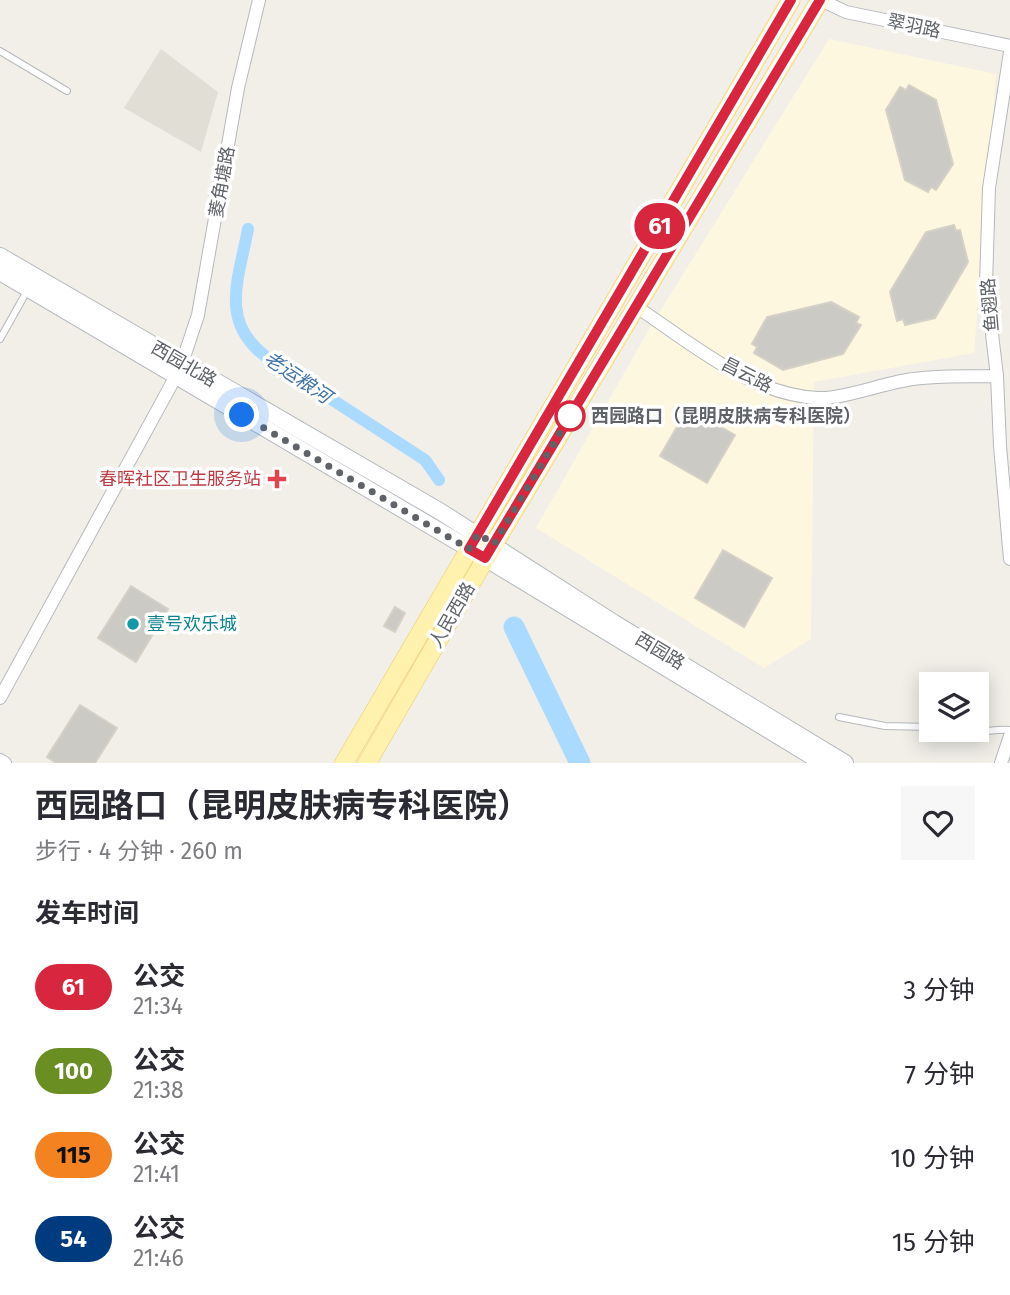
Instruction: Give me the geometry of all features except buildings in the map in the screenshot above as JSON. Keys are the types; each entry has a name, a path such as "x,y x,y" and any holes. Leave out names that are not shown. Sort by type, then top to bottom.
{"main road":[{"name":"人民西路","path":"344,763 791,0"},
{"name":"人民西路","path":"367,763 635,306 821,0"},
{"name":"西园北路","path":"0,256 179,370"},
{"name":"西园北路","path":"0,272 179,370 473,542"},
{"name":"西园路","path":"473,542 614,623 845,763"},
{"name":"西园路","path":"490,551 823,763"}],"street":[{"name":"菱角塘路","path":"0,698 179,370 198,315 239,88 259,0"},
{"name":"翠羽路","path":"821,0 846,12 1010,46"},
{"name":"鱼翅路","path":"1010,52 989,188 986,284 998,376 1000,446 1010,559"},
{"name":"昌云路","path":"635,306 730,369 774,390 799,397 822,398 909,379 998,376"},
{"path":"1001,763 1010,736"},
{"path":"0,760 5,763"}],"lane":[{"path":"0,51 67,91"},
{"path":"0,339 28,289"},
{"path":"839,717 886,726 919,727"},
{"path":"989,729 1010,730"}],"shaded area":[{"path":"829,39 996,74 974,353 814,382 811,639 764,668 536,528 651,326"},
{"path":"161,49 218,92 201,152 124,108"}],"waterway":[{"name":"老运粮河","path":"248,229 236,298 237,313 251,343 265,356 425,460 439,480"},
{"name":"老运粮河","path":"514,627 580,763"}],"bus line":[{"name":"61","path":"791,0 469,549 485,558 820,0"}],"place":[{"name":"西园路口（昆明皮肤病专科医院）","path":"570,416"},
{"name":"春晖社区卫生服务站","path":"277,479"},
{"name":"壹号欢乐城","path":"133,624"}],"route":[{"path":"242,415 469,549 478,534 494,544 570,416"}]}
